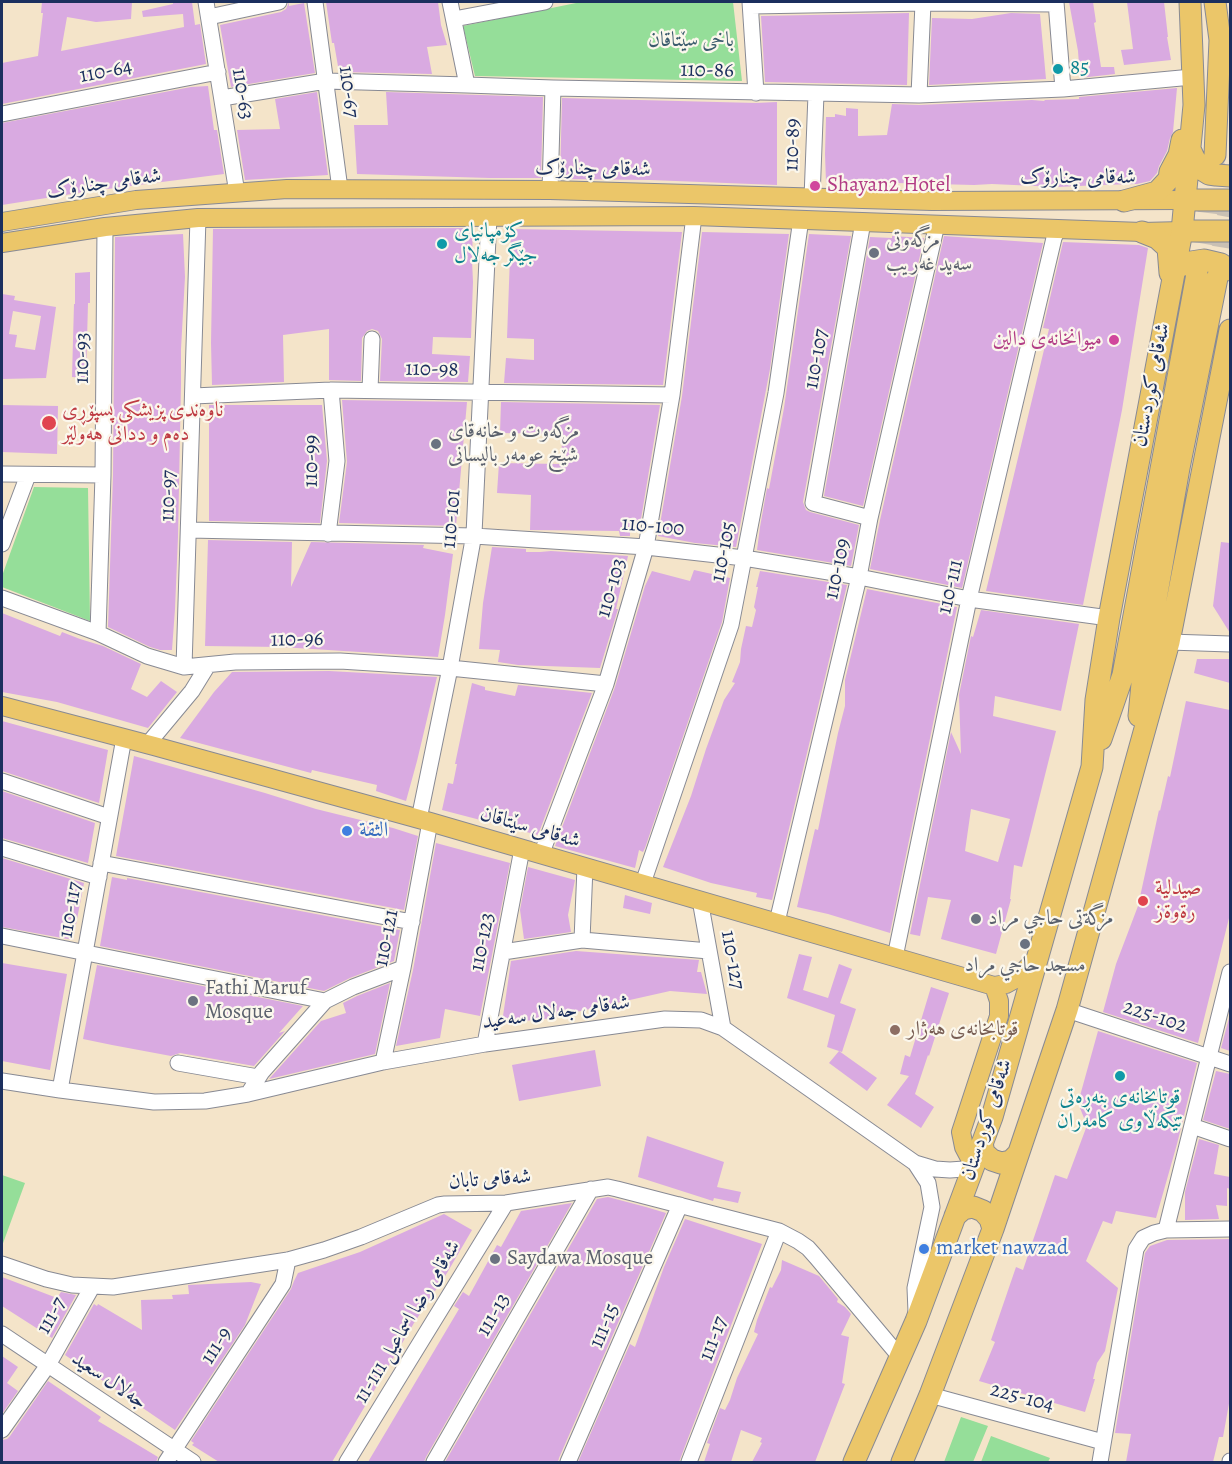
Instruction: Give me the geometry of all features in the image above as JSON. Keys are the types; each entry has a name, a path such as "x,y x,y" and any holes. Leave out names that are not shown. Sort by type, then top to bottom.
{"highway":[{"name":"شەقامی کوردستان","path":"1092,767 1096,700 1108,618 1182,231 1194,105 1190,2"},
{"path":"1215,2 1220,40 1215,155"},
{"path":"1124,201 1156,192 1168,178 1179,155 1193,82"},
{"path":"1190,149 1201,169 1216,176 1230,176"},
{"path":"1185,200 1230,200"},
{"path":"1182,231 1230,231"},
{"path":"1142,232 1158,238 1168,248 1172,279"},
{"path":"1172,279 1184,264 1204,260 1221,264 1215,274"},
{"name":"شەقامی کوردستان","path":"854,1462 916,1321 992,1117 1092,767 1123,675 1215,274"},
{"name":"شەقامی کوردستان","path":"1133,773 1143,673 1215,274"},
{"name":"شەقامی کوردستان","path":"902,1462 993,1229 1067,1010 1169,642 1230,330"},
{"path":"982,1143 984,1153 992,1160 1001,1163 1011,1161 1018,1154"},
{"path":"955,1216 963,1209 973,1208 983,1211 990,1219 993,1229"}],"main road":[{"name":"شەقامی چنارۆک","path":"2,222 136,200 287,189 550,190 932,201 1185,200"},
{"name":"شەقامی چنارۆک","path":"2,243 105,227 198,218 694,216 1142,232 1182,231"},
{"name":"شەقامی سێتاقان","path":"2,706 424,821 994,986"},
{"path":"973,1164 964,1147 961,1132 999,1016 999,1000 994,986 1006,984 1017,978 1036,959"}],"street":[{"path":"207,9 279,2"},
{"name":"110-67","path":"315,2 340,189"},
{"path":"450,2 467,84"},
{"path":"454,20 545,2"},
{"path":"919,95 923,3"},
{"path":"756,93 750,4 1056,3 1063,89"},
{"name":"110-63","path":"207,9 237,193"},
{"name":"110-64","path":"2,114 218,72"},
{"name":"110-86","path":"222,98 326,81 756,93 919,95 1193,82"},
{"path":"550,190 553,88"},
{"name":"110-89","path":"812,198 816,94"},
{"name":"110-103","path":"541,855 606,684 646,547 672,395 694,216"},
{"name":"110-101","path":"424,821 474,536 489,217"},
{"name":"110-97","path":"184,667 198,218"},
{"name":"110-105","path":"643,883 731,625 776,393 801,219"},
{"name":"110-107","path":"863,222 813,503 870,518"},
{"name":"110-109","path":"777,922 859,577 870,518 937,224"},
{"name":"110-93","path":"98,633 103,476 105,227"},
{"name":"110-111","path":"895,957 969,599 1058,229"},
{"path":"370,390 372,339"},
{"name":"110-98","path":"192,396 331,390 672,395"},
{"name":"110-99","path":"328,534 338,461 331,390"},
{"path":"2,474 103,476"},
{"path":"2,544 28,475"},
{"name":"110-100","path":"189,530 474,536 646,547 744,558 859,577 969,599 1108,618"},
{"name":"110-96","path":"2,598 98,633 147,656 184,667 234,662 340,661 450,668 606,684"},
{"path":"1169,642 1230,644"},
{"path":"147,744 192,691 208,665"},
{"name":"110-117","path":"60,1090 124,738"},
{"path":"2,781 110,817"},
{"name":"110-121","path":"383,1062 412,921 424,821"},
{"path":"2,848 100,870 412,921"},
{"name":"110-123","path":"485,1044 522,849"},
{"path":"582,940 585,867"},
{"name":"110-127","path":"700,900 723,1028"},
{"path":"2,936 325,1001"},
{"path":"503,951 582,940 709,951"},
{"path":"248,1094 258,1077 325,1001 353,987 403,968"},
{"path":"1166,1230 1230,972"},
{"name":"225-102","path":"1067,1010 1230,1064"},
{"name":"شەقامی جەلال سەعید","path":"2,1081 154,1102 205,1101 248,1094 383,1062 485,1044 665,1019 700,1020 723,1028 915,1163 928,1183 932,1207 915,1288 916,1321"},
{"path":"178,1063 258,1077"},
{"path":"1192,1126 1230,1139"},
{"path":"915,1163 935,1169 950,1170 964,1169 973,1164"},
{"name":"شەقامی تابان","path":"2,1264 46,1280 72,1285 113,1287 288,1260 361,1237 438,1205 506,1203 608,1187 779,1232 798,1241 808,1248 900,1357"},
{"name":"111-13","path":"434,1462 591,1189"},
{"name":"شەقامی رضا اسماعيل 111-11","path":"347,1462 506,1203"},
{"name":"111-15","path":"568,1462 680,1205"},
{"path":"1100,1462 1136,1249 1143,1238 1166,1230 1230,1229"},
{"name":"111-17","path":"689,1462 779,1232"},
{"name":"111-9","path":"170,1456 283,1284 288,1260"},
{"name":"111-7","path":"2,1430 48,1365 92,1287"},
{"name":"جه‌لال سعید","path":"2,1334 48,1365 170,1456 193,1462"},
{"name":"225-104","path":"930,1395 1103,1442"}],"green space":[{"name":"باخی سێتاقان","path":"581,2 733,2 742,81 475,76 463,26"},
{"path":"34,487 88,488 90,621 2,587 2,576"},
{"path":"2,1175 25,1183 2,1246"},
{"path":"961,1417 988,1426 973,1462 944,1462"},
{"path":"991,1436 1050,1458 1048,1462 981,1462"}],"building":[{"path":"42,2 132,2 131,19 96,22 67,17 61,51 184,27 183,14 143,17 142,11 173,4 173,2 192,2 195,25 200,24 206,64 2,104 2,63 38,56 43,13 41,13"},
{"path":"289,2 289,6 304,3 315,73 231,87 220,25 281,12 286,9"},
{"path":"326,2 438,2 447,45 427,47 432,74 339,72"},
{"path":"1069,2 1093,2 1101,67 1114,67 1115,74 1080,78 1078,51"},
{"path":"1127,2 1164,2 1171,60 1124,65 1121,50 1133,49"},
{"path":"909,13 907,85 765,82 761,16"},
{"path":"1011,13 1040,14 1046,79 929,85 932,18 972,19"},
{"path":"208,86 214,130 217,130 224,174 2,205 2,123 191,87"},
{"path":"1177,88 1173,132 1157,173 1150,181 1137,184 1058,187 897,183 832,186 826,182 826,117 835,117 835,114 846,116 846,108 858,109 858,136 887,135 892,104 1044,101"},
{"path":"317,92 328,175 245,180 237,130 280,129 275,99"},
{"path":"386,92 543,97 541,178 357,174 354,125 388,125"},
{"path":"562,98 777,102 777,185 560,179"},
{"path":"473,228 471,338 433,337 432,354 470,356 468,382 380,381 382,339 378,331 372,329 367,331 362,338 361,381 329,380 329,329 283,335 284,382 212,385 213,229"},
{"path":"511,229 682,232 663,385 504,383 506,358 534,360 534,339 507,338"},
{"path":"702,232 789,234 770,369 736,547 658,536 682,396"},
{"path":"183,234 185,277 181,349 175,609 172,650 160,650 108,627 113,475 115,237"},
{"path":"809,234 851,236 803,502 806,510 810,512 859,525 851,566 757,550 784,408"},
{"path":"892,236 924,238 863,506 824,496 870,237 892,238"},
{"path":"944,236 1043,243 962,588 870,569"},
{"path":"1063,242 1139,245 1148,248 1122,410 1083,605 986,591 1049,329 1043,328"},
{"path":"90,272 86,378 72,377 75,273"},
{"path":"2,294 15,296 14,300 56,307 46,378 2,379","holes":["13,311 41,316 35,350 15,347 17,335 9,334"]},
{"path":"342,400 467,402 456,526 339,523 347,462"},
{"path":"501,402 660,405 639,531 630,532 630,536 620,536 619,531 530,530 531,495 497,493 499,463 560,464 563,434 500,433"},
{"path":"2,405 58,406 57,454 2,452"},
{"path":"209,405 322,405 327,461 320,523 209,521"},
{"path":"208,540 292,542 291,587 311,542 424,545 423,548 453,554 438,657 281,647 205,646"},
{"path":"1221,542 1230,543 1230,633 1213,606"},
{"path":"492,547 526,549 526,552 551,551 628,556 616,609 618,609 600,668 518,665 498,662 500,650 479,649 483,603"},
{"path":"694,570 730,578 722,622 645,848 643,852 639,850 635,868 555,846 615,687 645,586 652,571 690,581"},
{"path":"760,571 847,585 772,900 756,897 757,893 711,883 663,867 691,796 724,700 735,683 732,682 740,662 746,626 752,627 756,610 754,607 758,587 756,587"},
{"path":"867,589 957,607 890,933 797,907 815,829 818,830 845,706 845,680"},
{"path":"981,610 1079,624 1061,711 995,696 993,716 1056,731 1022,867 1014,865 1011,899 996,954 941,939 951,900 928,897 920,936 910,934 951,732 961,754 959,695 971,636 973,637","holes":["971,809 1010,819 998,862 965,851"]},
{"path":"2,613 60,636 62,632 103,646 141,664 131,689 147,697 161,681 177,692 148,728 57,702 2,692"},
{"path":"1197,659 1230,659 1230,683 1194,673"},
{"path":"329,671 437,677 406,801 376,791 377,785 312,770 311,773 180,738 232,672"},
{"path":"472,683 485,687 485,690 515,696 518,685 592,693 538,835 442,810 448,783 453,784"},
{"path":"1186,701 1230,710 1230,914 1198,1043 1103,1012 1116,964 1138,906"},
{"path":"2,721 108,750 99,803 2,771"},
{"path":"134,756 418,836 404,910 116,856"},
{"path":"2,791 95,823 88,863 2,838"},
{"path":"436,843 510,863 480,1016 445,1009 440,1038 396,1046 413,970"},
{"path":"2,858 84,883 73,940 2,927"},
{"path":"528,867 575,880 568,915 571,932 524,939 520,910"},
{"path":"112,877 400,930 394,961 324,991 100,946"},
{"path":"625,895 652,903 650,914 623,908"},
{"path":"576,951 699,960 697,972 701,972 707,994 670,991 545,1019 502,1023 511,961"},
{"path":"799,954 812,957 803,990 828,998 839,964 852,969 840,1003 856,1009 842,1052 827,1047 835,1015 787,998"},
{"path":"2,963 67,974 50,1070 2,1061"},
{"path":"97,965 303,1006 279,1033 285,1031 254,1066 180,1053 171,1056 112,1045 83,1039"},
{"path":"390,983 375,1054 269,1079 321,1021 346,1013 343,1003"},
{"path":"931,987 949,993 915,1094 934,1107 921,1128 887,1105 909,1076 900,1074 905,1055 910,1057"},
{"path":"1230,1018 1230,1051 1221,1048"},
{"path":"1098,1031 1197,1063 1156,1218 1116,1211 1112,1224 1103,1221 1086,1261 1118,1288 1105,1351 1097,1363 1093,1379 1095,1379 1085,1412 979,1381 995,1342 991,1340 1016,1267 1023,1270 1055,1175 1067,1179 1089,1120 1084,1118 1078,1103"},
{"path":"595,1050 601,1086 519,1101 512,1065"},
{"path":"839,1051 877,1078 867,1091 829,1063"},
{"path":"1216,1071 1230,1074 1230,1129 1203,1120"},
{"path":"647,1136 724,1162 717,1187 741,1192 738,1203 714,1198 713,1201 638,1177"},
{"path":"1199,1139 1219,1145 1214,1174 1230,1177 1230,1189 1227,1188 1227,1206 1216,1205 1219,1219 1185,1220 1185,1192"},
{"path":"608,1197 666,1213 558,1462 445,1462 597,1199"},
{"path":"572,1203 424,1462 368,1462 459,1309 454,1306 463,1292 469,1296 497,1245 501,1247 521,1211"},
{"path":"444,1214 472,1230 332,1462 219,1462 192,1445 194,1443 191,1441 291,1289 298,1273 360,1252"},
{"path":"685,1219 762,1244 679,1462 578,1462 630,1344 635,1347 664,1267"},
{"path":"1230,1239 1230,1398 1223,1437 1219,1437 1213,1462 1126,1462 1131,1434 1115,1433 1145,1253 1150,1246 1167,1240"},
{"path":"782,1260 819,1276 838,1299 837,1302 851,1314 841,1335 849,1337 842,1383 845,1384 815,1462 752,1462 762,1443 760,1442 762,1438 741,1430 731,1462 704,1462 710,1444 707,1443 720,1408 725,1410 758,1334 754,1332 757,1320 770,1287 772,1288 781,1270"},
{"path":"2,1277 57,1298 61,1292 76,1295 52,1338 2,1306"},
{"path":"251,1282 261,1284 245,1325 175,1430 65,1355 94,1304 97,1306 98,1304 142,1330 141,1300 173,1299 172,1295 189,1294 188,1285"},
{"path":"2,1356 18,1367 7,1383 18,1391 2,1414"},
{"path":"48,1381 101,1417 98,1421 158,1457 156,1462 2,1462 2,1440 10,1436"}],"tunnel":[{"path":"1197,274 1215,156"},
{"path":"1217,278 1230,200"}],"place":[{"name":"85","path":"1058,69"},
{"name":"Shayan2 Hotel","path":"815,186"},
{"name":"کۆمپانیای جێگر جەلال","path":"442,244"},
{"name":"مزگەوتی سەید غەریب","path":"874,253"},
{"name":"میوانخانەی دالین","path":"1114,340"},
{"name":"ناوەندی پزیشکی پسپۆڕی دەم و ددانی هەولێر","path":"49,423"},
{"name":"مزگەوت و خانەقای شێخ عومەر بالیسانی","path":"436,444"},
{"name":"الثقة","path":"347,831"},
{"name":"صيدلية رةوةز","path":"1143,901"},
{"name":"مزگةتی حاجي مراد","path":"976,919"},
{"name":"مسجد حاجي مراد","path":"1025,944"},
{"name":"Fathi Maruf Mosque","path":"193,1001"},
{"name":"قوتابخانەی هەژار","path":"895,1030"},
{"name":"قوتابخانەی بنەڕەتی تێکەڵاوی کامەران","path":"1120,1076"},
{"name":"market nawzad","path":"924,1249"},
{"name":"Saydawa Mosque","path":"495,1259"}]}
